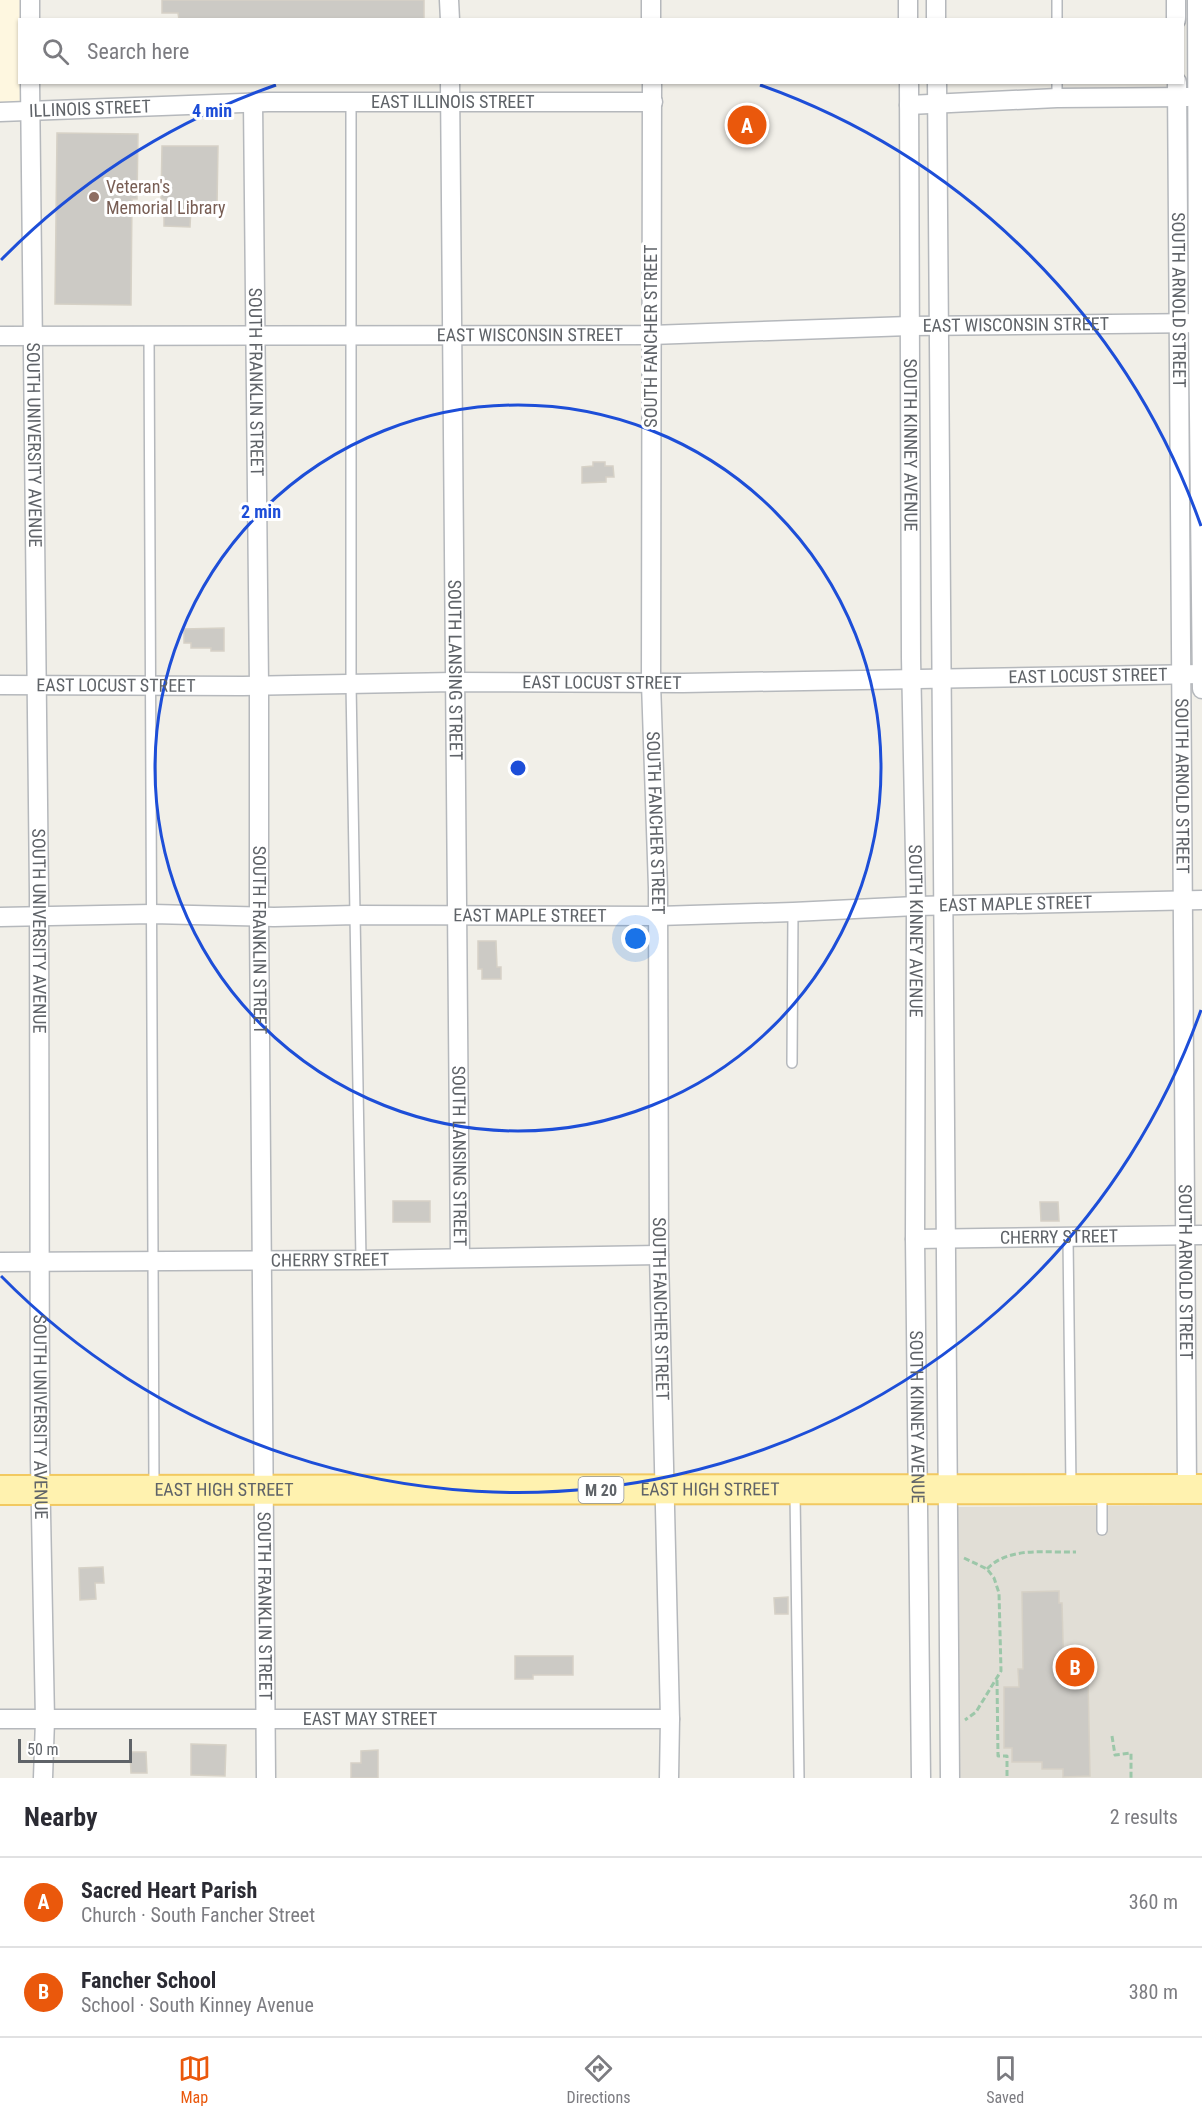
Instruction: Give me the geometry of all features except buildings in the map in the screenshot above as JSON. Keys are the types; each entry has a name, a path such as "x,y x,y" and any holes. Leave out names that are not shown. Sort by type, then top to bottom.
{"main road":[{"name":"EAST HIGH STREET","path":"0,1490 154,1488 1195,1489"}],"street":[{"path":"30,0 30,18"},
{"path":"449,0 450,18"},
{"path":"651,0 651,18"},
{"path":"908,0 908,18"},
{"path":"936,0 936,18"},
{"path":"1176,0 1176,18"},
{"name":"SOUTH ARNOLD STREET","path":"1197,0 1200,97 1202,689"},
{"name":"SOUTH UNIVERSITY AVENUE","path":"30,84 37,686 40,1489 45,1720 43,1778"},
{"name":"SOUTH LANSING STREET","path":"450,84 454,335 454,682 460,1257"},
{"name":"SOUTH FANCHER STREET","path":"652,84 651,683 658,916 659,1255 670,1719 669,1778"},
{"name":"SOUTH KINNEY AVENUE","path":"909,84 911,680 916,906 915,1239 921,1778"},
{"name":"SOUTH KINNEY AVENUE","path":"937,84 950,1778"},
{"path":"909,105 937,104 1057,90 1177,90 1200,97"},
{"name":"SOUTH ARNOLD STREET","path":"1177,90 1183,901 1193,1235 1195,1489"},
{"name":"ILLINOIS STREET","path":"0,112 253,102"},
{"name":"EAST ILLINOIS STREET","path":"253,102 653,102"},
{"name":"SOUTH FRANKLIN STREET","path":"253,102 266,1778"},
{"name":"EAST WISCONSIN STREET","path":"0,336 651,335 909,326 1200,323"},
{"name":"EAST LOCUST STREET","path":"0,685 651,683 1202,674"},
{"name":"EAST MAPLE STREET","path":"0,917 152,914 259,917 658,916 916,906 1202,900"},
{"name":"CHERRY STREET","path":"915,1239 1193,1235"},
{"name":"CHERRY STREET","path":"0,1262 361,1260 659,1255"},
{"name":"EAST MAY STREET","path":"0,1719 670,1719"}],"lane":[{"path":"1057,0 1057,18"},
{"path":"351,102 351,684 361,1260"},
{"path":"149,336 154,1488"},
{"path":"792,1063 793,912"},
{"path":"1068,1238 1071,1489"},
{"path":"1102,1489 1102,1530"},
{"path":"795,1490 799,1778"}],"path":[{"path":"987,1569 1004,1557 1016,1553 1076,1552"},
{"path":"964,1558 987,1569 994,1578 999,1593 1001,1671 976,1712 965,1720"},
{"path":"997,1678 998,1756 1007,1756 1007,1778"},
{"path":"1112,1736 1115,1755 1131,1753 1131,1778"}],"shaded area":[{"path":"0,0 30,0 30,18 18,18 18,84 30,84 29,111 0,112"},
{"path":"1202,1505 1202,1778 950,1778 948,1507"}],"place":[{"name":"Sacred Heart Parish","path":"747,125"},
{"name":"Veteran's Memorial Library","path":"94,197"},
{"name":"Fancher School","path":"1075,1667"}]}
